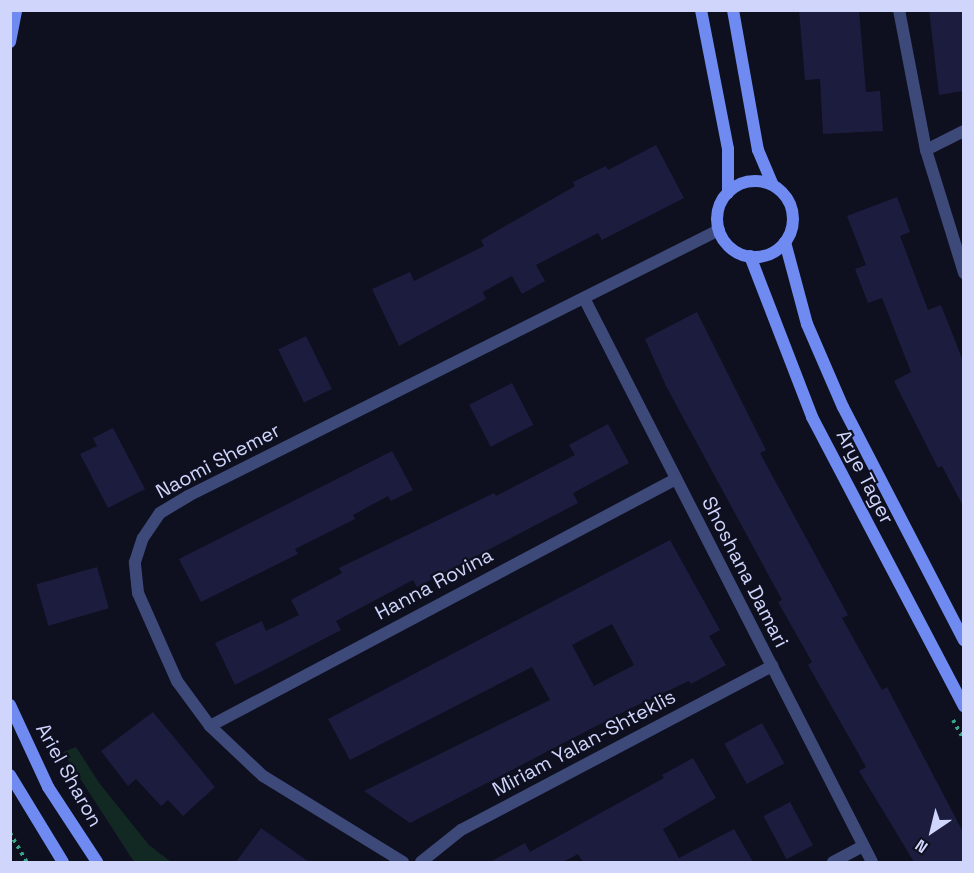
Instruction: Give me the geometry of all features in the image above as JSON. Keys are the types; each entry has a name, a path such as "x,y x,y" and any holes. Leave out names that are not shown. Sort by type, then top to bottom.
{"street":[{"path":"10,42 16,10"},
{"path":"701,10 728,149 728,193"},
{"path":"733,10 758,150 773,185"},
{"path":"899,10 926,150 963,273"},
{"path":"926,150 963,131"},
{"path":"749,181 773,185 782,192 792,211 793,222 785,242 770,254 750,256 731,248 719,230 718,210 728,193 749,181"},
{"name":"Naomi Shemer","path":"403,862 263,776 210,726 177,681 138,593 135,562 143,538 160,513 719,230"},
{"name":"Arye Tager","path":"785,242 807,324 843,407 963,640"},
{"name":"Arye Tager","path":"750,256 812,417 963,707"},
{"name":"Shoshana Damari","path":"584,298 872,862"},
{"name":"Hanna Rovina","path":"210,726 676,479"},
{"name":"Miriam Yalan-Shteklis","path":"421,862 460,830 772,666"},
{"name":"Ariel Sharon","path":"10,705 48,787 97,862"},
{"path":"10,775 63,862"},
{"path":"833,862 863,846"}],"path":[{"path":"10,832 27,862"}],"green space":[{"path":"76,747 100,784 149,845 171,862 134,862 63,752"}],"building":[{"path":"799,10 859,10 866,92 880,91 883,131 823,134 820,79 805,80"},
{"path":"929,10 963,10 963,91 939,95"},
{"path":"656,145 684,198 602,240 598,233 536,265 545,281 522,294 512,276 483,292 486,299 399,346 372,289 410,272 414,281 484,246 481,240 575,186 573,182 606,166 608,170"},
{"path":"897,197 910,232 900,236 928,310 941,305 963,361 963,506 942,466 938,468 894,381 911,372 882,298 868,303 855,269 866,265 847,216"},
{"path":"697,312 766,450 760,453 848,615 842,618 882,690 887,687 963,832 963,862 914,862 859,771 866,767 808,665 812,662 778,602 782,600 666,386 645,339"},
{"path":"306,336 332,389 304,403 278,350"},
{"path":"512,383 533,425 491,447 469,405"},
{"path":"608,424 629,463 573,493 578,503 417,587 413,580 336,621 341,630 235,685 215,643 262,621 266,631 299,615 291,600 342,573 339,568 494,493 496,496 575,455 569,445"},
{"path":"113,428 145,489 108,508 80,454 97,446 93,438"},
{"path":"392,451 413,490 391,501 388,496 353,515 355,519 295,549 298,554 201,602 179,559"},
{"path":"670,540 720,630 709,636 726,665 691,684 689,681 627,710 410,823 364,791 550,700 532,667 350,760 328,719","holes":["612,624 634,665 594,686 572,645"]},
{"path":"97,567 109,608 48,626 36,584"},
{"path":"153,712 215,787 183,816 168,800 161,806 136,779 128,786 101,751"},
{"path":"762,723 784,763 747,784 724,744"},
{"path":"693,758 716,798 663,829 679,858 734,829 753,862 583,862 578,854 563,862 490,862 525,843 530,852 664,778 662,775"},
{"path":"790,802 813,845 787,859 764,816"},
{"path":"261,828 309,862 236,862"}]}
